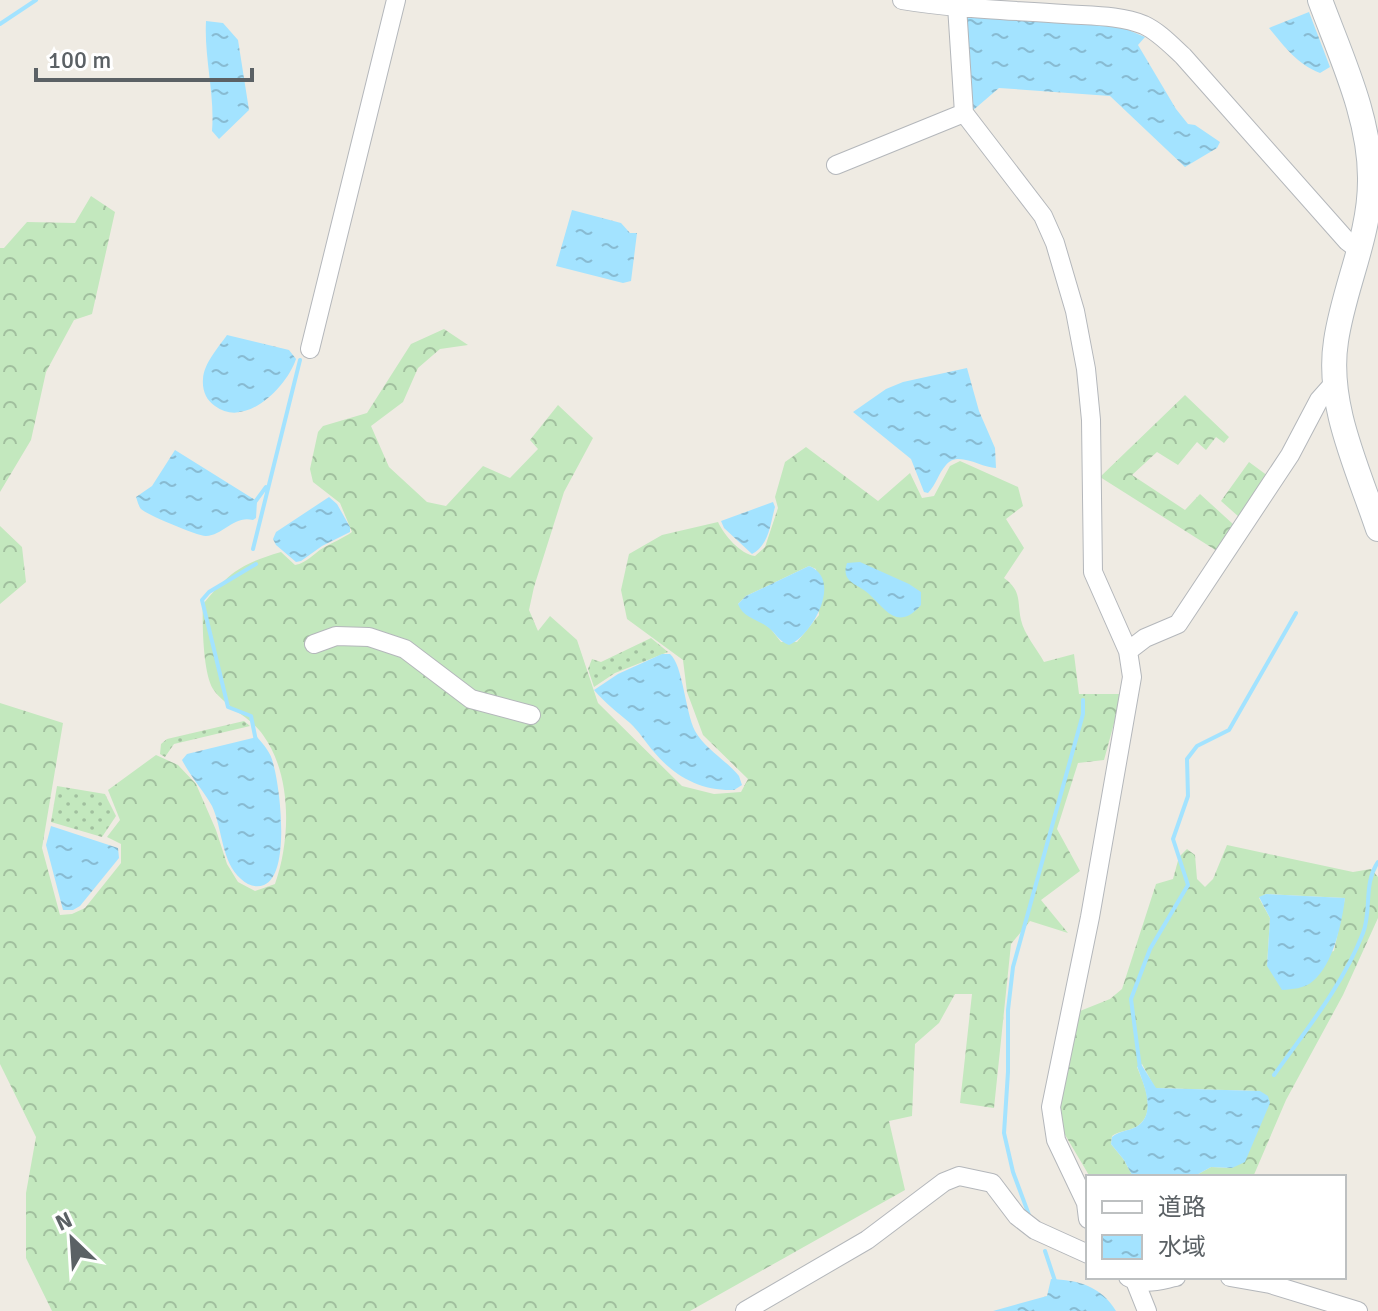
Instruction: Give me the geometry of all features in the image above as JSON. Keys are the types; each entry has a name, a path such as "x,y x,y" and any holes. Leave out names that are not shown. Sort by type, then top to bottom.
{"main road":[{"path":"1320,0 1353,93 1368,150 1370,191 1360,251 1336,339 1335,382 1346,434 1378,529"}],"street":[{"path":"310,349 396,0"},
{"path":"902,0 1123,19 1143,25 1183,56 1347,241 1360,251"},
{"path":"957,6 964,113 1043,216 1055,243 1075,311 1086,369 1091,420 1093,572 1128,651 1132,677 1090,917 1051,1107 1056,1140 1086,1203"},
{"path":"836,165 964,113"},
{"path":"1128,651 1145,638 1178,624 1290,455 1319,400 1335,382"},
{"path":"314,644 349,635 369,637 405,649 471,699 531,715"},
{"path":"745,1311 867,1240 931,1191 959,1176 992,1183 1017,1216 1035,1230 1086,1253"},
{"path":"1132,1279 1151,1282 1166,1279"},
{"path":"1132,1279 1147,1311"},
{"path":"1241,1279 1270,1284 1358,1311"}],"green space":[{"path":"91,196 115,212 92,314 74,320 46,372 31,440 0,492 0,248 4,248 27,222 75,223"},
{"path":"444,329 468,345 440,349 418,368 403,402 371,426 389,467 427,502 446,506 483,466 510,478 538,449 530,440 558,405 593,438 564,492 529,610 538,631 550,616 577,640 598,703 682,786 714,794 741,792 748,779 703,735 687,692 683,660 627,619 621,590 629,554 662,535 718,522 733,543 755,556 765,547 778,508 775,497 785,462 806,447 878,501 910,473 922,498 934,496 950,466 960,461 1018,487 1023,506 1006,519 1024,548 1004,578 1016,592 1025,631 1044,662 1074,654 1079,694 1122,694 1104,760 1078,763 1057,829 1080,871 1041,900 1068,933 1030,921 1011,944 994,1108 960,1103 972,994 955,994 939,1023 915,1044 912,1116 889,1121 905,1190 690,1311 52,1311 26,1258 26,1193 36,1137 0,1064 0,703 63,723 42,848 60,915 85,908 121,863 121,844 107,837 120,820 108,790 156,755 178,765 196,784 227,864 238,882 255,891 275,884 286,828 284,788 272,751 263,735 213,689 205,660 203,604 221,584 245,565 281,552 295,565 299,564 352,532 340,503 313,482 310,469 318,432 323,426 367,413 411,344","holes":["809,566 816,569 819,615 797,642 781,642 770,628 738,604 746,596"]},
{"path":"1185,395 1229,437 1224,443 1216,437 1206,450 1197,442 1178,465 1157,452 1132,475 1185,510 1200,494 1234,525 1217,551 1100,477"},
{"path":"1249,462 1268,476 1239,517 1221,501"},
{"path":"0,526 22,547 26,582 0,604"},
{"path":"651,638 668,652 615,673 594,687 588,669 592,659 601,662"},
{"path":"244,721 250,726 174,744 165,757 160,754 161,744 167,739"},
{"path":"57,786 105,794 116,816 102,837 51,822"},
{"path":"1227,845 1353,872 1371,869 1378,877 1378,918 1343,995 1286,1100 1254,1175 1197,1175 1211,1167 1232,1168 1260,1091 1155,1088 1142,1064 1137,1067 1147,1098 1146,1115 1136,1127 1112,1136 1111,1144 1132,1175 1089,1175 1061,1128 1059,1110 1075,1013 1110,999 1122,989 1156,884 1173,879 1179,857 1187,849 1195,855 1197,879 1205,887 1213,879","holes":["1266,894 1345,898 1334,951 1267,966 1270,918 1259,898"]}],"water":[{"path":"1309,12 1330,67 1320,73 1298,60 1269,28"},
{"path":"966,14 1121,27 1145,37 1138,45 1176,109 1188,124 1195,125 1220,142 1217,148 1185,167 1110,96 999,88 971,112"},
{"path":"206,21 223,23 238,40 249,110 219,139 212,131"},
{"path":"572,210 621,223 630,233 637,233 631,281 623,283 556,266"},
{"path":"227,335 289,350 296,359 274,392 251,409 239,412 227,412 215,406 207,398 203,387 206,367"},
{"path":"967,368 979,411 995,448 996,468 963,459 951,461 943,468 931,490 924,492 911,459 853,412 886,389 903,382"},
{"path":"175,450 257,501 256,518 240,520 206,536 173,525 141,509 136,497 152,486"},
{"path":"329,497 337,504 350,532 296,562 276,545 273,539 276,532"},
{"path":"773,502 775,507 768,534 752,554 724,528 721,521"},
{"path":"860,562 921,592 921,605 906,617 893,616 848,579 847,563"},
{"path":"809,566 819,573 824,582 821,607 807,630 789,645 747,615 738,604 746,596"},
{"path":"662,654 670,654 678,668 695,731 739,776 742,785 734,790 700,785 680,775 662,761 633,726 594,690 618,674"},
{"path":"257,737 273,763 281,828 278,865 272,878 258,886 246,883 234,872 212,806 182,760 187,754"},
{"path":"51,826 118,848 119,858 80,906 73,910 63,910 46,845"},
{"path":"1266,894 1345,898 1331,954 1320,974 1306,986 1282,990 1267,966 1270,918 1259,897"},
{"path":"1141,1064 1156,1088 1260,1091 1268,1096 1270,1103 1245,1162 1232,1168 1211,1167 1197,1175 1132,1175 1111,1144 1112,1137 1136,1127 1146,1114 1147,1098 1137,1066"},
{"path":"1051,1279 1088,1286 1110,1302 1116,1311 993,1311 1047,1296"}],"waterway":[{"path":"0,24 36,0"},
{"path":"253,549 300,360"},
{"path":"255,502 266,487"},
{"path":"256,564 209,592 202,600 228,707 251,716 256,741"},
{"path":"1140,1068 1131,999 1150,949 1188,885 1173,839 1188,796 1187,759 1197,746 1229,730 1296,613"},
{"path":"1029,1215 1013,1172 1004,1133 1008,1010 1013,967 1083,714 1083,700"},
{"path":"1274,1075 1323,1007 1355,952 1366,924 1371,879 1378,862"},
{"path":"1045,1251 1055,1281"}]}
